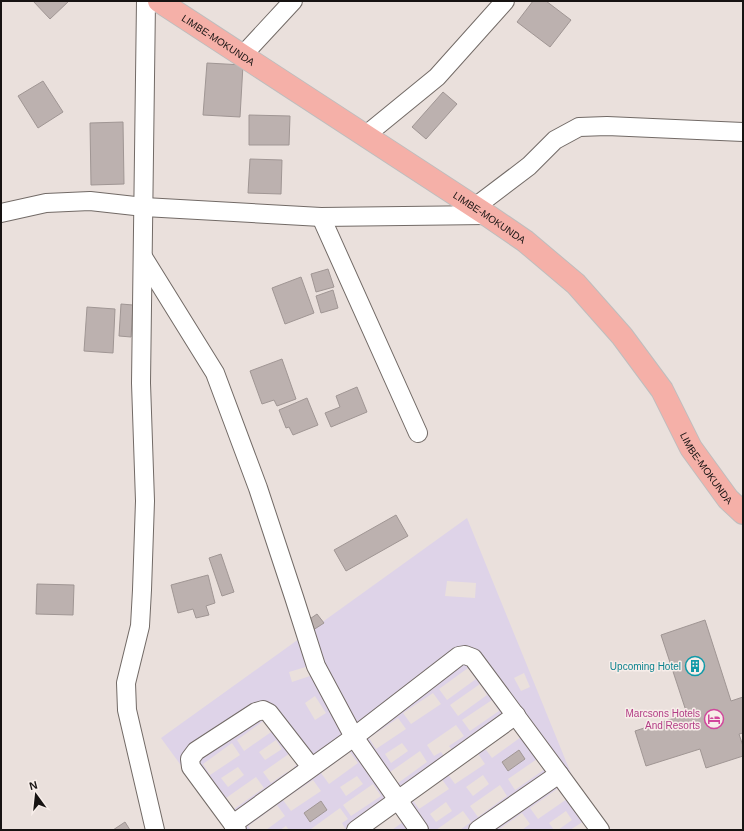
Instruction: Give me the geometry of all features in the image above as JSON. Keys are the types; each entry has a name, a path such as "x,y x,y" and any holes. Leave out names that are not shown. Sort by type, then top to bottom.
{"main road":[{"name":"LIMBE-MOKUNDA","path":"159,1 481,211 525,241 576,284 622,336 662,390 691,448 728,499 743,513"}],"street":[{"path":"146,1 141,383 145,501 140,626 126,683 127,710 155,830"},
{"path":"243,55 293,1"},
{"path":"366,135 438,77 505,1"},
{"path":"1,213 46,203 83,201 144,207 321,217 481,211 529,166 554,140 579,127 743,132"},
{"path":"321,217 418,433"},
{"path":"143,257 215,373 258,488 316,666 354,737 419,830"},
{"path":"311,767 269,712 263,710 256,712 196,751 190,759 191,767 235,827 311,767 354,737 459,656 465,655 473,658 516,714 600,830"},
{"path":"356,830 516,714"},
{"path":"478,830 559,774"}],"shaded area":[{"path":"467,518 594,830 584,821 570,830 558,830 572,820 566,811 549,823 554,830 522,830 530,824 522,813 498,830 460,830 471,822 463,811 436,830 392,830 403,822 395,811 368,830 346,830 342,823 348,819 340,808 311,830 289,830 286,826 280,830 266,830 285,816 277,805 248,826 251,830 228,830 161,738","holes":["447,581 476,583 475,598 445,596","309,666 313,675 292,682 289,672","468,668 476,679 447,700 439,689","524,673 530,687 521,691 514,678","480,684 487,695 458,716 450,705","433,693 441,704 411,724 403,713","315,696 326,713 315,720 305,703","492,700 499,711 470,731 462,720","398,718 406,729 376,749 369,738","266,719 274,730 244,751 237,740","456,725 464,736 449,746 454,753 446,759 441,752 434,756 427,745","513,726 521,737 492,758 484,747","276,740 282,749 265,760 259,752","232,743 240,755 210,775 203,764","402,743 408,751 391,763 385,754","293,751 300,762 294,767 297,772 290,776 287,772 271,783 263,772","420,751 427,762 398,783 390,772","350,752 358,763 329,784 321,773","477,752 485,764 455,784 447,773","537,759 545,769 515,790 508,779","238,767 244,775 228,787 221,778","483,775 489,784 473,796 466,787","357,776 363,784 346,796 340,787","256,777 264,788 234,809 226,798","441,778 449,789 419,809 412,799","313,780 321,791 291,811 283,800","373,784 381,796 351,816 343,805","500,785 507,796 478,817 470,806","560,787 567,799 538,819 530,808","446,802 452,811 436,822 430,814"]}],"building":[{"path":"33,1 69,1 50,19"},
{"path":"533,1 546,1 571,20 550,47 517,22"},
{"path":"207,63 243,65 240,117 203,115"},
{"path":"43,81 63,112 38,128 18,96"},
{"path":"443,92 457,104 426,139 412,127"},
{"path":"249,115 290,116 289,145 249,145"},
{"path":"123,122 124,184 91,185 90,123"},
{"path":"250,159 282,160 281,194 248,193"},
{"path":"328,269 334,287 316,292 311,274"},
{"path":"301,277 314,313 285,324 272,288"},
{"path":"333,290 338,308 321,313 316,296"},
{"path":"121,304 133,305 131,337 119,336"},
{"path":"87,307 115,309 113,353 84,351"},
{"path":"282,359 296,399 277,406 274,400 262,404 250,371"},
{"path":"357,387 367,412 331,427 325,413 340,407 336,396"},
{"path":"307,398 318,425 293,435 289,427 286,428 279,410"},
{"path":"396,515 408,536 346,571 334,550"},
{"path":"221,554 234,592 222,596 209,558"},
{"path":"208,575 215,603 206,606 209,615 196,618 193,609 178,613 171,585"},
{"path":"37,584 74,585 73,615 36,614"},
{"path":"317,614 324,623 310,632 304,623"},
{"name":"Upcoming Hotel","path":"705,620 731,701 743,697 743,733 739,734 743,746 743,756 706,768 700,749 646,766 635,731 687,714 661,635"},
{"path":"519,750 525,759 508,771 502,762"},
{"path":"321,801 327,810 310,822 304,813"},
{"path":"125,822 130,830 113,830"}],"place":[{"name":"Upcoming Hotel","path":"695,666"},
{"name":"Marcsons Hotels And Resorts","path":"714,719"}]}
